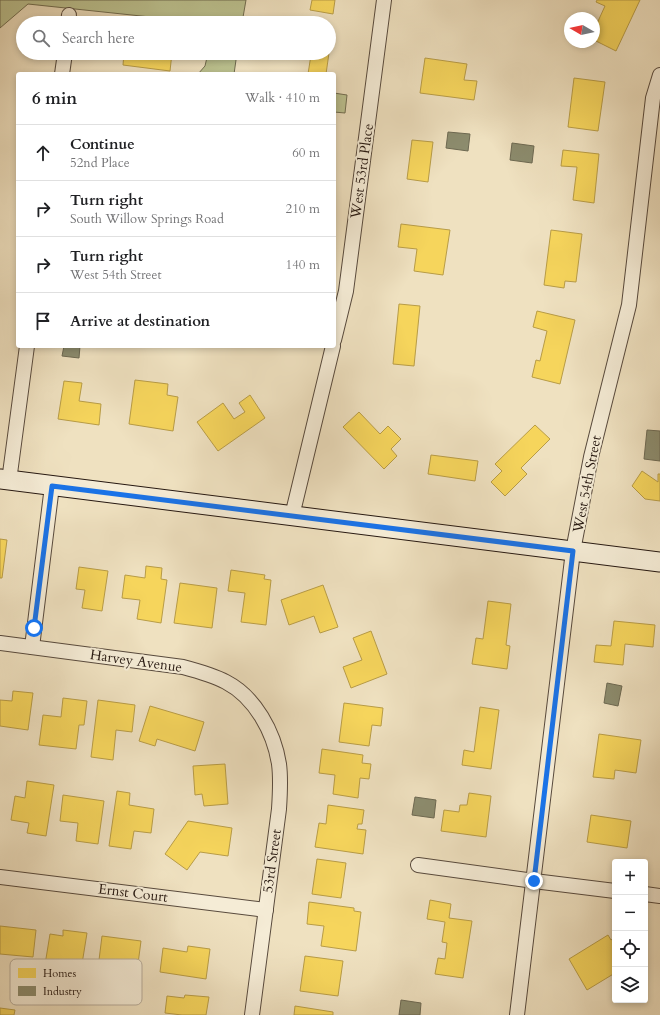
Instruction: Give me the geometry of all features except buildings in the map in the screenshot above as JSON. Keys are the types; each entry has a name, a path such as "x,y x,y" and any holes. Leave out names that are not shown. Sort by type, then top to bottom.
{"street":[{"name":"West 53rd Place","path":"336,332 346,291 384,0"},
{"path":"62,72 64,60"},
{"name":"West 54th Street","path":"517,1015 573,551 591,457 629,305 653,98 660,75"},
{"path":"27,348 5,480 660,562"},
{"path":"292,516 333,348"},
{"path":"32,647 52,486"},
{"name":"Harvey Avenue","path":"0,643 183,666 226,682 244,694 258,711"},
{"name":"53rd Street","path":"252,1015 279,809 280,784 279,764 275,744 258,711"},
{"path":"418,865 612,891"},
{"name":"Ernst Court","path":"0,877 266,910"},
{"path":"648,894 660,896"}],"green space":[{"path":"0,0 246,0 243,16 141,16 28,4 0,28"},
{"path":"206,60 236,60 234,72 200,72 205,66"},
{"path":"336,93 347,95 345,113 336,112"}],"route":[{"path":"34,628 52,486 573,551 534,881"}]}
